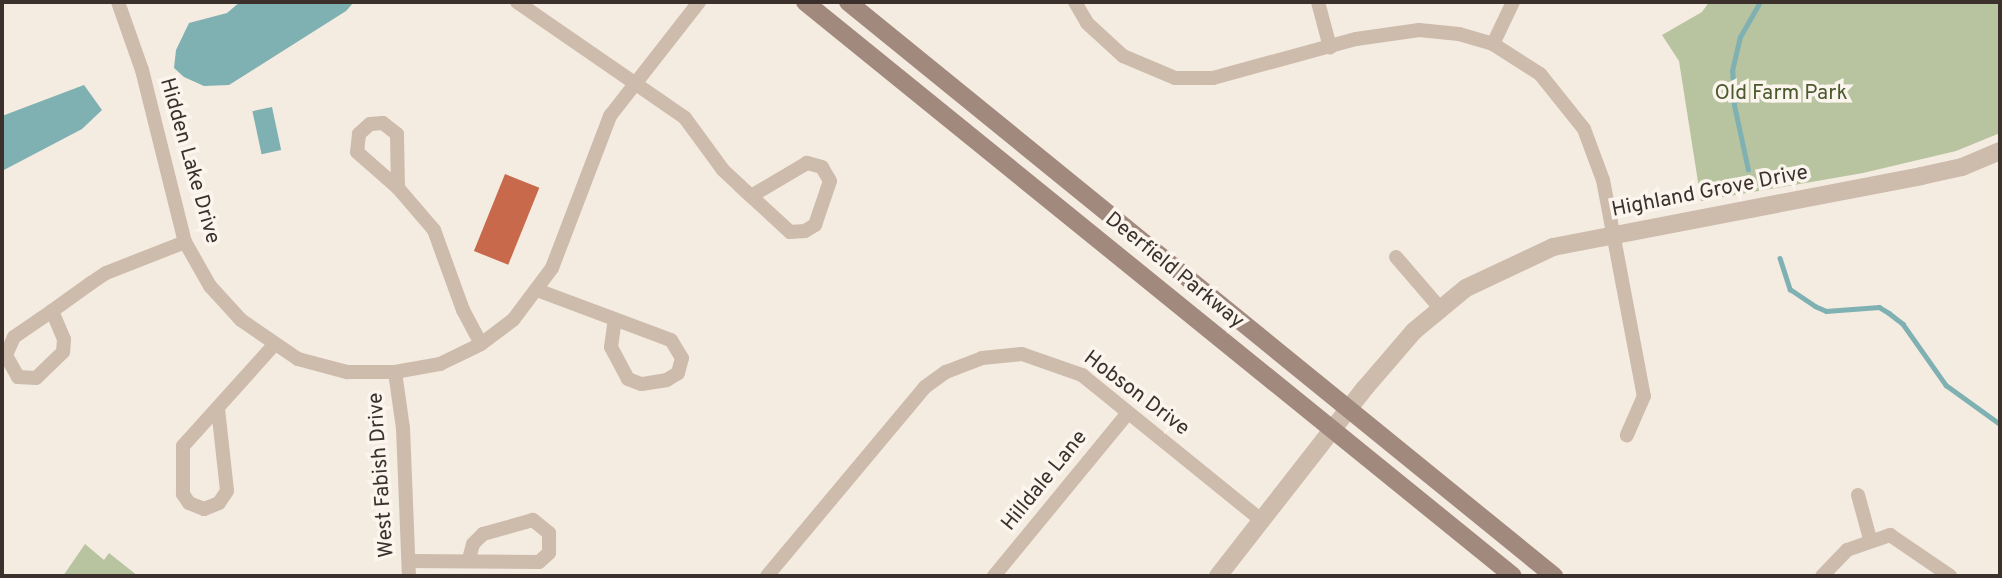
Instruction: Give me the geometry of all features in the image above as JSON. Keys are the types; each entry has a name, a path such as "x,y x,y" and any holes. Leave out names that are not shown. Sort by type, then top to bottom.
{"main road":[{"name":"Deerfield Parkway","path":"806,2 1513,576"},
{"name":"Deerfield Parkway","path":"848,2 1554,576"}],"street":[{"name":"Hidden Lake Drive","path":"118,2 142,70 186,242 223,303 273,346 320,367 395,372 440,364 481,344 513,320 552,268 610,116 634,81 699,2"},
{"path":"517,2 634,81 690,123 723,170 751,196 790,232 805,231 819,218 830,181 822,167 807,163 751,196"},
{"path":"1075,2 1087,23 1123,56 1175,78 1213,78 1330,47 1419,30 1460,34 1493,44 1540,74 1584,129 1603,180 1644,396 1627,435"},
{"path":"1318,2 1330,47"},
{"path":"1493,44 1513,2"},
{"path":"398,188 397,134 383,122 370,124 359,134 357,152 398,188 434,230 463,310 481,344"},
{"name":"Highland Grove Drive","path":"1218,576 1348,409 1439,307 1523,258 1611,233 1962,167 2000,151"},
{"path":"52,311 64,339 61,356 36,378 18,377 6,355 9,343 52,311 106,273 186,242"},
{"path":"1396,257 1439,307"},
{"path":"537,290 615,319 671,340 682,358 677,373 667,380 641,384 628,379 611,346 615,319"},
{"path":"218,409 226,491 219,503 204,509 189,503 183,494 181,452 218,409 273,346"},
{"name":"Hobson Drive","path":"767,576 925,387 963,364 1022,354 1044,359 1082,375 1261,520"},
{"name":"West Fabish Drive","path":"395,372 403,428 409,576"},
{"name":"Hilldale Lane","path":"994,576 1128,413"},
{"path":"1858,495 1870,538"},
{"path":"409,561 469,559 539,562 549,553 549,533 533,520 482,534 473,544 469,559"},
{"path":"1822,576 1847,550 1870,538 1890,536 1950,576"}],"green space":[{"name":"Old Farm Park","path":"1709,2 2000,2 2000,133 1956,151 1863,173 1701,201 1679,61 1662,35 1702,12"},
{"path":"85,544 104,560 109,553 138,576 63,576"}],"water":[{"path":"240,2 354,2 346,11 229,85 204,86 184,77 174,68 176,50 189,23 227,13"},
{"path":"84,85 102,110 82,129 2,171 2,116"},
{"path":"272,107 281,150 262,154 252,111"}],"building":[{"path":"505,174 539,188 508,265 474,251"}],"waterway":[{"path":"1748,170 1734,105 1732,71 1740,37 1760,2"},
{"path":"1780,258 1790,289 1815,306 1826,311 1879,307 1889,313 1903,324 1946,385 2000,424"}]}
